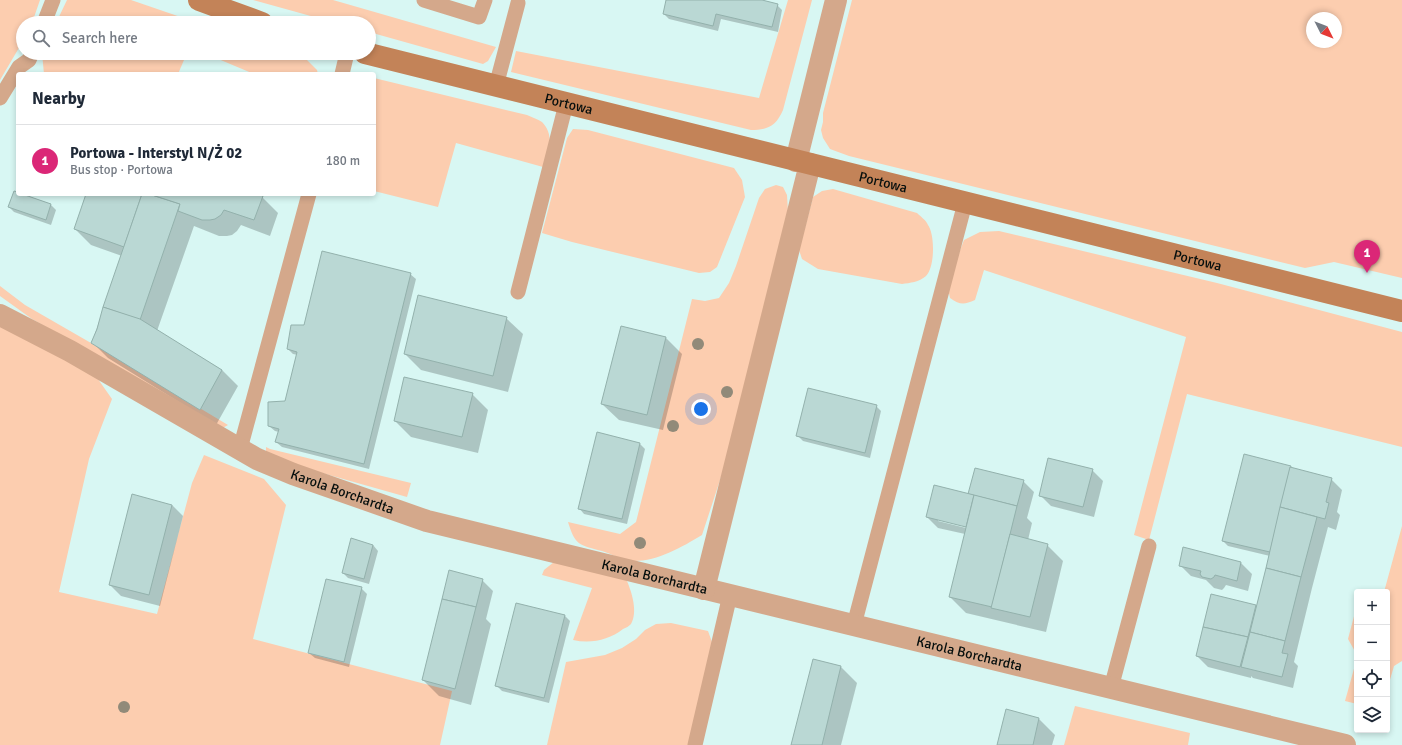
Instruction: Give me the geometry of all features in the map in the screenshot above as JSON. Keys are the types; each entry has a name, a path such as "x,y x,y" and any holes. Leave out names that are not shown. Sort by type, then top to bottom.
{"main road":[{"path":"199,0 243,16"},
{"name":"Portowa","path":"376,56 1402,311"}],"street":[{"path":"704,589 803,163 836,0"},
{"name":"Karola Borchardta","path":"0,315 70,351 257,459 293,474 427,521 1345,745"}],"lane":[{"path":"47,16 53,0"},
{"path":"424,0 479,17 485,0"},
{"path":"496,86 518,3"},
{"path":"0,98 19,67 29,60"},
{"path":"342,72 345,60"},
{"path":"518,292 566,104"},
{"path":"240,449 308,196"},
{"path":"854,625 965,203"},
{"path":"1110,688 1149,546"},
{"path":"695,745 730,595"}],"shaded area":[{"path":"0,0 40,0 34,16 16,16 16,53 0,80"},
{"path":"67,0 131,0 178,16 59,16"},
{"path":"253,0 333,0 496,47 488,61 483,64 376,34 376,16 311,16"},
{"path":"788,0 812,0 783,110 777,120 767,128 751,130 511,72 516,51 759,98"},
{"path":"852,0 1402,0 1402,278 1334,262 1305,268 849,156 830,149 823,138 821,130 823,113"},
{"path":"43,60 184,60 179,72 44,72"},
{"path":"221,60 307,60 318,72 249,72"},
{"path":"376,78 527,115 539,120 546,127 550,138 550,144 543,167 456,143 438,207 376,192"},
{"path":"573,129 588,130 734,168 742,180 745,197 717,267 710,272 699,273 572,242 542,233 567,138"},
{"path":"776,185 783,187 787,195 788,212 743,410 702,535 661,556 652,559 634,561 626,560 579,543 573,535 568,522 620,534 636,522 692,299 705,301 719,298 729,283 736,266 759,198 765,189"},
{"path":"833,189 917,213 927,223 933,243 931,266 926,276 911,283 902,284 818,269 802,259 799,250 813,197 822,191"},
{"path":"999,231 1217,283 1402,332 1402,447 1187,394 1149,540 1134,535 1186,337 984,270 975,300 962,304 950,298 947,284 964,240 980,232"},
{"path":"0,286 25,305 228,425 221,429 32,319 0,296"},
{"path":"0,325 93,372 112,399 89,459 59,592 157,614 192,483 204,455 264,479 286,505 253,639 452,691 440,745 0,745"},
{"path":"266,447 411,483 407,497 283,462 266,453"},
{"path":"1402,526 1402,661 1394,666 1390,680 1390,589 1385,589"},
{"path":"554,562 618,576 627,581 634,608 631,624 618,633 600,640 586,642 573,640 592,588 542,575 544,570"},
{"path":"1354,616 1354,650 1348,639"},
{"path":"671,623 708,631 712,642 689,745 547,745 566,662 605,655 622,648 636,639 645,630 656,624"},
{"path":"1354,669 1354,703 1345,701"},
{"path":"1075,706 1190,733 1188,745 1064,745"}],"building":[{"path":"666,0 762,0 778,4 772,27 716,14 713,26 663,14"},
{"path":"14,191 16,192 16,196 28,196 51,204 46,220 8,207"},
{"path":"85,196 141,196 124,247 74,229"},
{"path":"141,196 155,196 180,204 140,320 103,307"},
{"path":"155,196 263,196 254,220 224,210 221,215 215,219 202,220 178,211 180,204"},
{"path":"322,251 411,273 364,464 275,442 279,429 268,426 268,402 285,401 297,352 287,349 291,325 304,325"},
{"path":"418,295 507,317 493,376 404,354"},
{"path":"103,307 140,319 222,370 200,410 91,343 97,329"},
{"path":"621,326 666,337 647,415 601,404"},
{"path":"404,377 473,393 462,437 394,421"},
{"path":"808,388 877,405 865,453 796,436"},
{"path":"597,432 640,443 622,519 578,509"},
{"path":"1244,454 1291,466 1270,552 1222,541"},
{"path":"1048,458 1093,469 1083,507 1039,496"},
{"path":"1290,467 1332,478 1326,502 1329,503 1325,519 1280,507"},
{"path":"975,468 1024,480 1017,506 968,494"},
{"path":"934,485 974,495 966,527 926,517"},
{"path":"132,494 172,505 149,595 109,585"},
{"path":"974,495 1017,506 992,607 949,597"},
{"path":"1280,507 1317,517 1301,577 1266,568"},
{"path":"1010,534 1048,544 1030,617 991,608"},
{"path":"351,538 373,545 364,579 342,573"},
{"path":"1183,547 1241,562 1237,581 1215,575 1211,579 1202,577 1200,574 1201,571 1179,566"},
{"path":"1266,568 1301,577 1285,641 1250,632"},
{"path":"449,570 483,579 476,607 442,599"},
{"path":"326,579 362,587 344,662 308,653"},
{"path":"1211,594 1256,605 1248,637 1203,627"},
{"path":"442,599 476,607 455,689 422,680"},
{"path":"516,603 565,615 544,698 495,686"},
{"path":"1203,627 1248,637 1240,667 1196,656"},
{"path":"1250,632 1285,641 1282,653 1288,654 1282,677 1241,667"},
{"path":"813,659 841,666 822,745 791,745"},
{"path":"1006,709 1039,718 1033,745 997,745"}],"place":[{"name":"Portowa - Interstyl N/Ż 02","path":"1367,273"}]}
